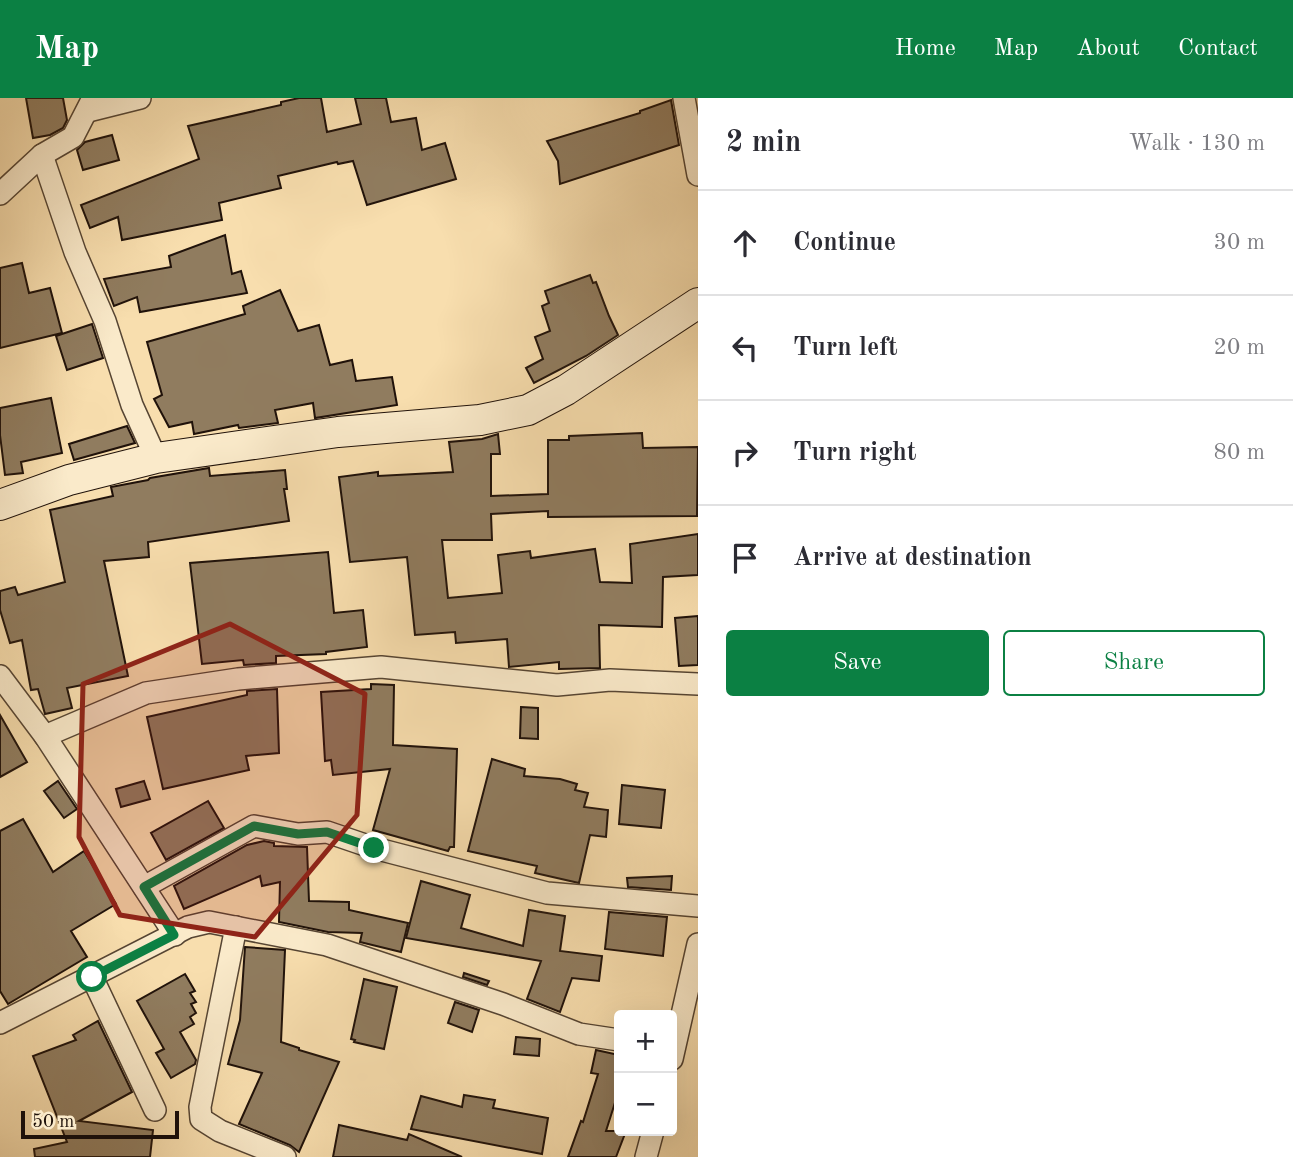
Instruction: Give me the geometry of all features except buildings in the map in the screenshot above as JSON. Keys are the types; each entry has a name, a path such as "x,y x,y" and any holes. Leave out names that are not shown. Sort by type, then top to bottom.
{"street":[{"path":"0,194 42,155 73,137 91,105 140,98"},
{"path":"684,98 698,175"},
{"path":"42,155 75,252 105,321 132,405 156,458"},
{"path":"0,505 69,480 156,458 338,432 480,420 528,410 566,390 698,303"},
{"path":"44,736 146,693 238,679 381,667 557,685 610,680 698,684"},
{"path":"0,676 44,736 174,935"},
{"path":"144,887 254,826 298,834 327,832 374,848 547,893 698,906"},
{"path":"0,1023 188,927 209,922 327,945 503,1004 579,1034 614,1039"},
{"path":"236,927 200,1107 201,1119 220,1131 285,1157"},
{"path":"677,1035 698,944"},
{"path":"92,977 155,1110"},
{"path":"646,1157 652,1136"}],"highlighted area":[{"path":"230,624 365,694 357,815 255,937 120,915 79,837 83,684"}],"route":[{"path":"92,977 174,935 144,887 254,826 298,834 327,832 374,848"}]}
